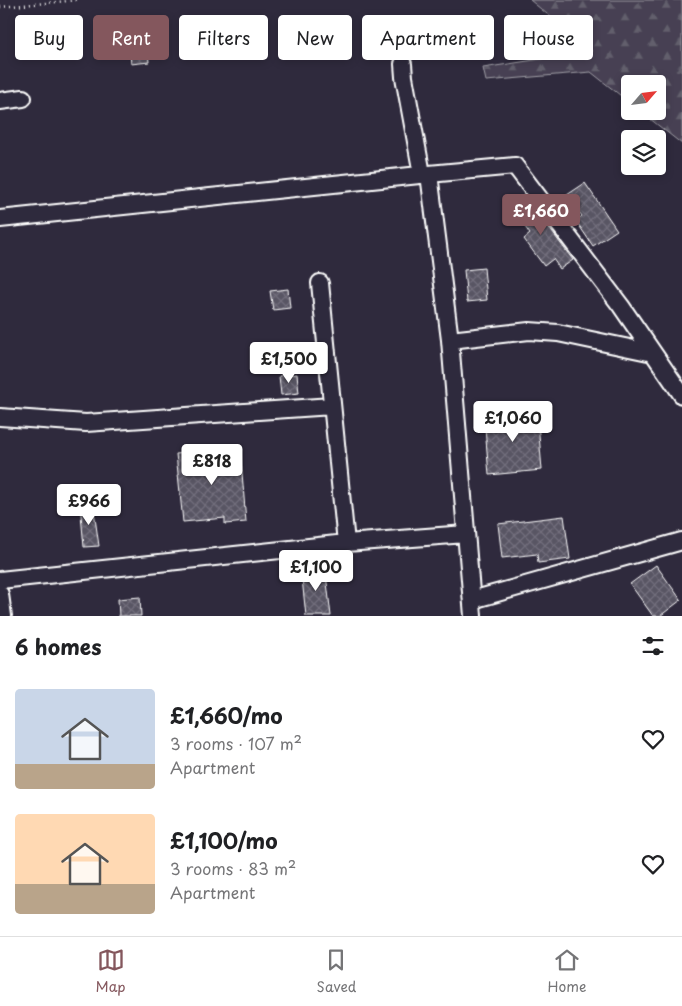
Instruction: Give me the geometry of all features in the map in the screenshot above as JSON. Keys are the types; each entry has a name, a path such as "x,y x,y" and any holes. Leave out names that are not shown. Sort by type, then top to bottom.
{"lane":[{"path":"403,64 404,77 425,174 450,340 472,608 682,540"},
{"path":"0,101 23,98"},
{"path":"0,219 515,166 621,306 682,395"},
{"path":"320,283 346,543"},
{"path":"450,340 528,331 558,333 652,353"},
{"path":"0,417 86,423 332,406"},
{"path":"0,580 346,543 466,534"},
{"path":"0,594 2,616"}],"path":[{"path":"0,7 79,0"}],"green space":[{"path":"530,0 682,0 682,144 651,120 666,120 666,75 621,75 621,96 591,72 486,81 483,68 534,60 593,60 593,15 548,15"}],"building":[{"path":"131,60 149,60 149,62 131,64"},
{"path":"585,183 617,230 593,246 576,221 582,216 567,195"},
{"path":"525,196 573,260 560,269 553,259 544,266 524,239 530,234 511,207"},
{"path":"484,268 487,300 467,302 464,270"},
{"path":"288,289 290,308 273,310 270,291"},
{"path":"297,374 299,393 281,395 279,376"},
{"path":"537,411 542,470 489,475 484,416"},
{"path":"240,448 246,522 225,524 225,518 183,522 176,454"},
{"path":"80,504 93,504 99,546 84,547"},
{"path":"564,516 570,559 538,563 537,554 502,558 498,524"},
{"path":"656,565 681,600 660,616 653,616 630,584"},
{"path":"325,566 331,616 306,616 301,569"},
{"path":"140,597 141,616 119,616 118,599"}]}
